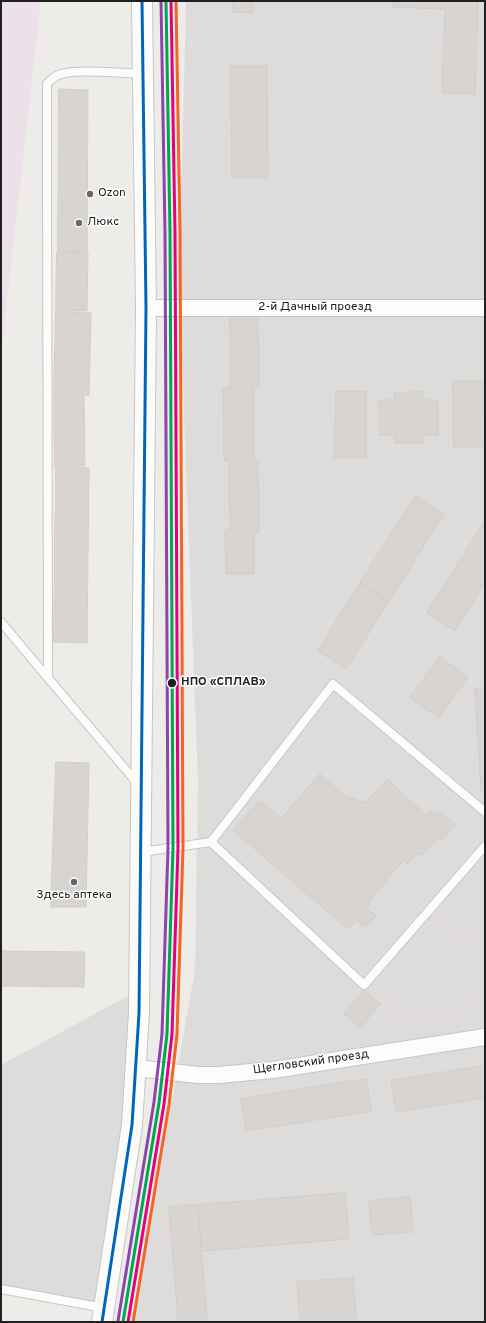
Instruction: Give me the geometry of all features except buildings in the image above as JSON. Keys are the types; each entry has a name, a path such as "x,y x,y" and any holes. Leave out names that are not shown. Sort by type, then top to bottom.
{"street":[{"path":"103,1315 132,1125 139,1013 146,308 142,1"},
{"name":"2-й Дачный проезд","path":"146,308 485,308"},
{"name":"Щегловский проезд","path":"136,1068 198,1075 219,1075 273,1070 485,1037"}],"lane":[{"path":"48,678 48,84 53,78 66,73 143,74"},
{"path":"1,622 142,788"},
{"path":"141,852 211,842 333,684 485,812"},
{"path":"211,842 364,985 485,846"},
{"path":"1,1289 103,1315"}],"path":[{"path":"420,920 450,932 485,941"},
{"path":"364,985 396,1013 410,1016 485,1004"}],"shaded area":[{"path":"1,1 41,1 1,353"},
{"path":"186,1 485,1 485,1322 133,1322 195,969 198,782 179,284"},
{"path":"425,923 437,934 407,969 394,959"},
{"path":"135,992 104,1308 1,1284 1,1065"}],"transit line":[{"path":"102,1322 132,1125 139,1013 146,308 142,1"},
{"path":"118,1321 154,1102 162,1034 168,848 165,232 161,1"},
{"path":"123,1322 159,1103 167,1034 173,848 170,232 166,1"},
{"path":"128,1322 164,1104 172,1034 178,848 175,232 171,1"},
{"path":"133,1322 169,1105 177,1034 183,848 180,232 176,1"}],"place":[{"name":"Ozon","path":"90,194"},
{"name":"Люкс","path":"79,223"},
{"name":"НПО «СПЛАВ»","path":"172,683"},
{"name":"Здесь аптека","path":"74,882"}]}
